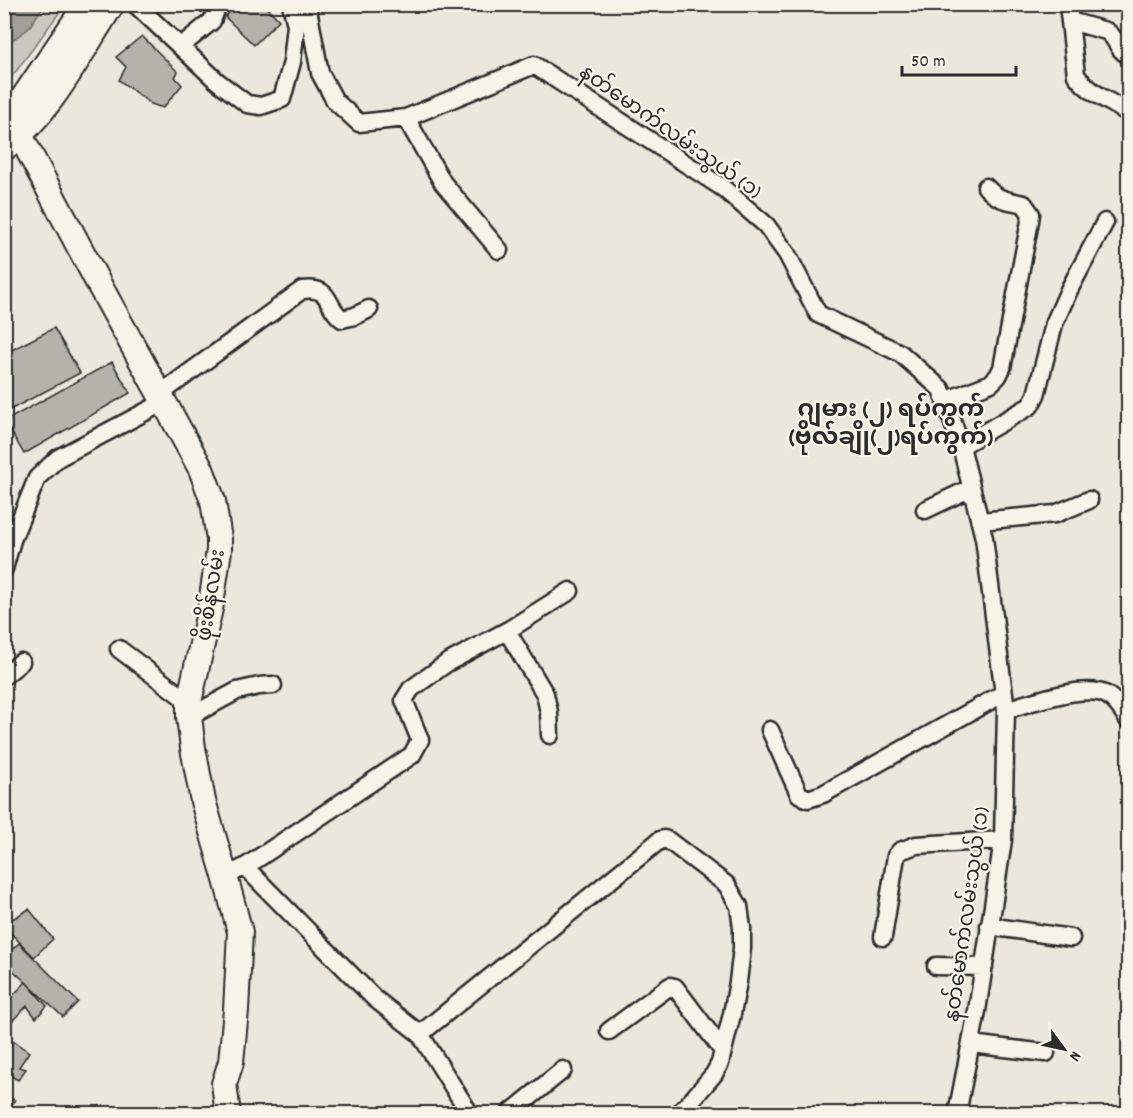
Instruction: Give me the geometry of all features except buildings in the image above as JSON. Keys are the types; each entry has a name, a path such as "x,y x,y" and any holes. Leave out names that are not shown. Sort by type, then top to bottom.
{"main road":[{"path":"9,131 14,112 88,4"},
{"path":"9,131 33,120 66,75 111,4"},
{"name":"ဖိုးစိန်လမ်း","path":"9,131 162,398 201,469 213,501 219,550 211,604 189,710 193,748 203,801 235,872 240,932 231,1062 224,1084 228,1113"}],"street":[{"path":"135,4 217,81 247,104 261,106 282,99 292,62 296,25 291,4"},
{"path":"181,46 212,21 216,4"},
{"name":"နတ်မောက်လမ်းသွယ် (၁)","path":"307,4 320,73 335,101 359,123 406,118 534,65 723,188 766,225 787,254 818,314 900,352 941,389 961,446 984,538 1005,702 1003,840 984,967 957,1113"},
{"path":"1069,13 1112,34 1123,52 1128,55"},
{"path":"1069,13 1076,75 1093,92 1128,113"},
{"path":"406,118 443,183 499,250"},
{"path":"945,401 991,383 1002,368 1031,214 1024,204 999,199 986,187"},
{"path":"961,446 1030,406 1036,395 1054,324 1105,222"},
{"path":"4,569 12,540 37,478 58,458 162,398 302,290 314,288 325,294 337,315 342,319 369,309"},
{"path":"925,510 971,488"},
{"path":"980,521 1055,514 1089,500"},
{"path":"470,1113 420,1034 374,998 235,872 412,755 420,740 404,700 411,689 447,663 507,631 570,591"},
{"path":"507,631 544,694 549,712 550,735"},
{"path":"119,649 189,710 237,691 273,685"},
{"path":"4,676 21,662"},
{"path":"770,730 799,794 808,799 823,794 1005,702 1087,691 1106,694 1122,709 1128,720"},
{"path":"420,1034 660,840 669,840 727,885 739,906 742,938 738,982 720,1063 714,1074 678,1113"},
{"path":"883,937 896,856 900,851 916,845 1003,840"},
{"path":"989,926 1071,938"},
{"path":"936,966 984,967"},
{"path":"609,1031 670,986 675,987 723,1051"},
{"path":"971,1044 1046,1053"},
{"path":"509,1113 563,1070"}],"shaded area":[{"path":"5,4 44,5 28,29 5,45"},
{"path":"44,5 65,5 5,84 5,45 28,29"}],"district":[{"name":"ဂျမား (၂) ရပ်ကွက် (ဗိုလ်ချို(၂)ရပ်ကွက်)","path":"891,422"}]}
